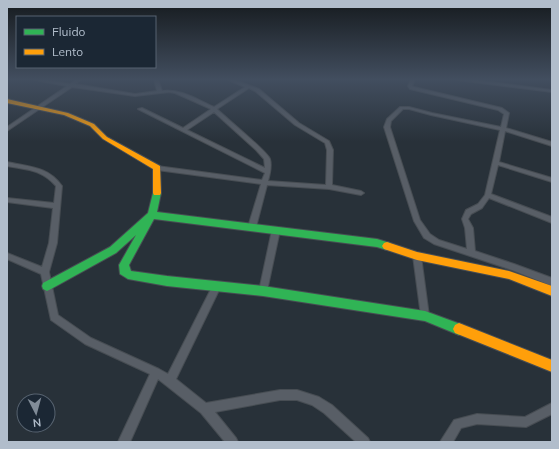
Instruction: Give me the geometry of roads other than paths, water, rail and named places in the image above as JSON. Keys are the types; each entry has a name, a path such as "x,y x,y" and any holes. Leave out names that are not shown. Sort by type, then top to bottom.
{"street":[{"path":"7,129 48,100"},
{"path":"194,100 214,109 258,148 267,159 268,172 266,183 252,227"},
{"path":"183,130 228,100"},
{"path":"269,100 297,124 327,142 330,150 329,187"},
{"path":"461,100 506,111 508,115 503,129 497,163 488,195 480,206 468,212 465,219 469,228 471,252"},
{"path":"7,101 66,114 92,125 105,138 158,168 266,183 329,187 361,193"},
{"path":"552,144 503,129 405,108 389,120 387,127 417,221 427,236 436,242 471,252 552,282"},
{"path":"140,109 268,172"},
{"path":"497,163 552,180"},
{"path":"7,164 42,170 52,177 59,186 53,243 45,272 54,317 88,341 156,372 205,409 232,442"},
{"path":"158,168 157,191 152,215 124,265 124,271 128,275 263,291 425,316 552,366"},
{"path":"488,195 552,220"},
{"path":"7,200 57,206"},
{"path":"47,286 113,250 152,215 377,243 417,256 510,275 552,291"},
{"path":"263,291 276,230"},
{"path":"7,256 45,272"},
{"path":"417,256 425,316"},
{"path":"170,382 217,286"},
{"path":"124,442 156,372"},
{"path":"205,409 280,395 297,394 315,401 328,409 364,442"},
{"path":"446,442 458,424 477,419 526,422 552,408"}]}
